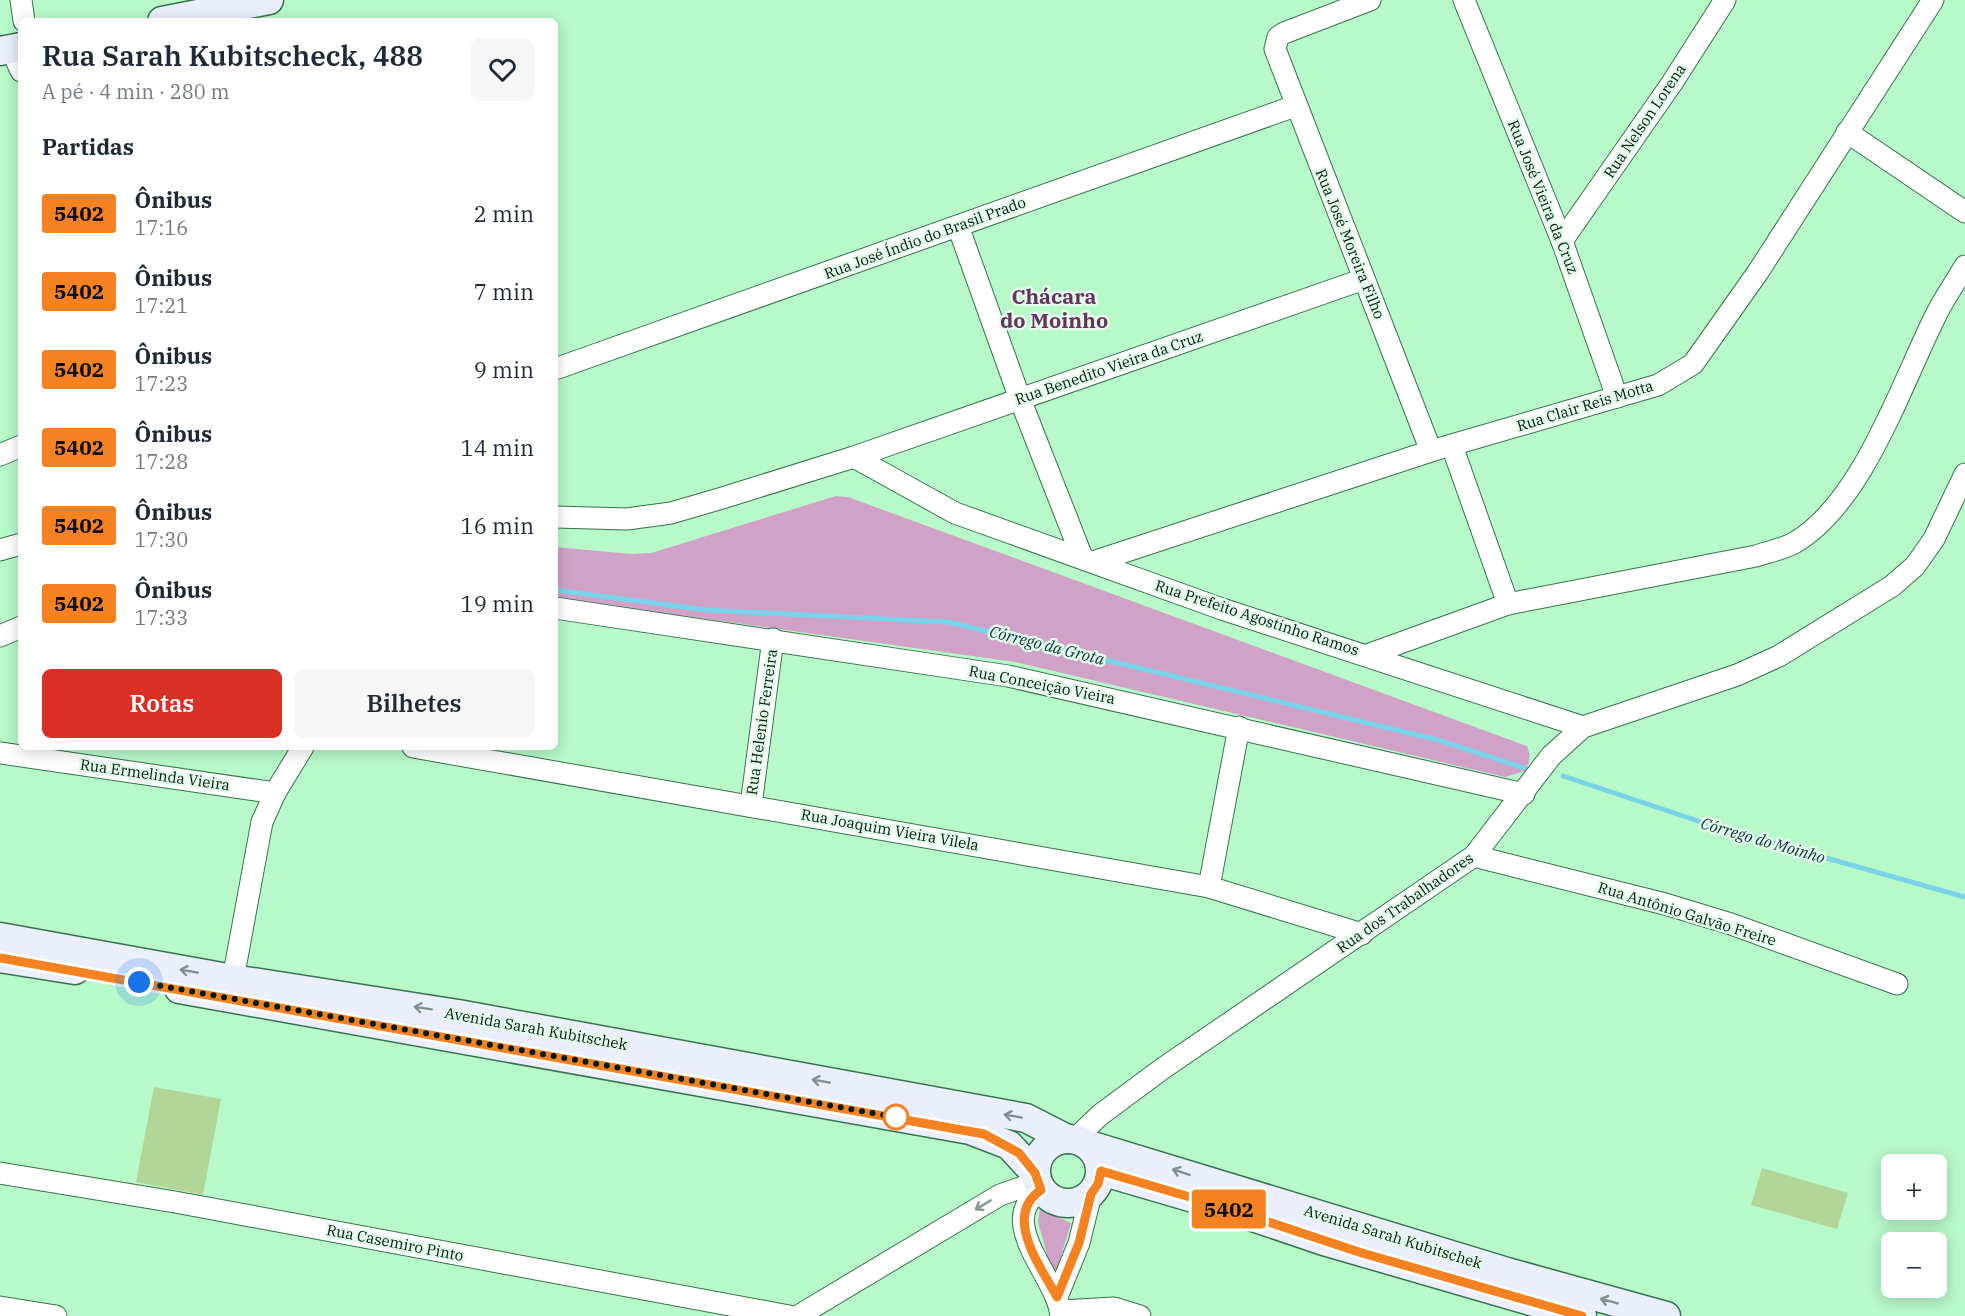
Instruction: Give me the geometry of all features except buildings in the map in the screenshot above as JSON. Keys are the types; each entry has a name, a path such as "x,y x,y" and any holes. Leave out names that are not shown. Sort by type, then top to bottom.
{"main road":[{"path":"187,18 261,9"},
{"name":"Avenida Sarah Kubitschek","path":"0,937 233,979 458,1014 1026,1118 1076,1140 1222,1196 1576,1307 1666,1316"},
{"name":"Avenida Sarah Kubitschek","path":"0,958 970,1130 1009,1145 1038,1182"},
{"path":"1076,1140 1097,1156 1096,1183 1079,1202 1065,1203 1051,1199 1038,1182 1037,1160 1044,1149 1054,1142 1076,1140"},
{"name":"Avenida Sarah Kubitschek","path":"1096,1183 1222,1196"}],"street":[{"path":"21,0 24,18"},
{"name":"Rua José Moreira Filho","path":"1370,0 1278,37 1275,49 1295,106 1431,451"},
{"name":"Rua José Vieira da Cruz","path":"1464,0 1562,241 1617,397"},
{"name":"Rua Nelson Lorena","path":"1562,241 1672,83 1725,0"},
{"name":"Rua Clair Reis Motta","path":"1088,560 1431,451 1658,385 1693,364 1758,272 1933,0"},
{"name":"Rua José Índio do Brasil Prado","path":"558,368 1295,106"},
{"path":"1847,132 1965,212"},
{"path":"958,226 1020,399 1088,560"},
{"name":"Rua Prefeito Agostinho Ramos","path":"854,457 955,513 1222,609 1367,655 1508,604 1756,556 1793,544 1815,528 1835,507 1863,466 1936,314 1965,266"},
{"name":"Rua Benedito Vieira da Cruz","path":"854,457 1364,279"},
{"path":"1452,446 1508,604"},
{"path":"0,455 18,447"},
{"path":"558,516 627,519 671,513 854,457"},
{"name":"Rua dos Trabalhadores","path":"1076,1140 1100,1115 1162,1070 1474,856 1551,756 1583,727 1737,675 1779,656 1892,586 1915,566 1934,539 1965,474"},
{"path":"0,550 18,545"},
{"name":"Rua Conceição Vieira","path":"558,608 1008,676 1524,794"},
{"path":"0,636 18,628"},
{"name":"Rua Helenio Ferreira","path":"751,805 773,639"},
{"path":"1367,655 1583,727"},
{"path":"1209,887 1239,727"},
{"path":"233,979 262,822 275,793 301,750"},
{"name":"Rua Joaquim Vieira Vilela","path":"430,750 1209,887 1362,934"},
{"name":"Rua Ermelinda Vieira","path":"0,753 275,793"},
{"name":"Rua Antônio Galvão Freire","path":"1474,856 1665,904 1731,924 1897,984"},
{"name":"Rua Casemiro Pinto","path":"0,1173 175,1202 789,1316"},
{"path":"1038,1182 1024,1210 1023,1223 1030,1245 1060,1308"},
{"path":"798,1316 1000,1195 1038,1182"},
{"path":"1060,1308 1096,1183"},
{"path":"0,1307 56,1316"},
{"path":"1060,1308 1114,1308 1140,1316"}],"shaded area":[{"path":"836,496 848,497 1527,746 1528,764 1525,771 1505,777 1015,662 558,598 558,547 631,554 651,553"},
{"path":"1040,1209 1071,1223 1054,1279 1038,1222"}],"waterway":[{"name":"Córrego da Grota","path":"558,590 707,610 948,622 1438,740 1527,769"},
{"name":"Córrego do Moinho","path":"1563,776 1716,827 1965,897"}],"bus line":[{"name":"5402","path":"0,958 984,1134 1009,1145 1019,1153 1035,1173 1041,1190 1032,1196 1024,1210 1024,1231 1057,1297 1079,1243 1091,1194 1098,1184 1101,1171 1217,1205 1362,1253 1582,1316"}],"district":[{"name":"Chácara do Moinho","path":"1054,309"}],"route":[{"path":"139,982 906,1119 896,1117"}]}
